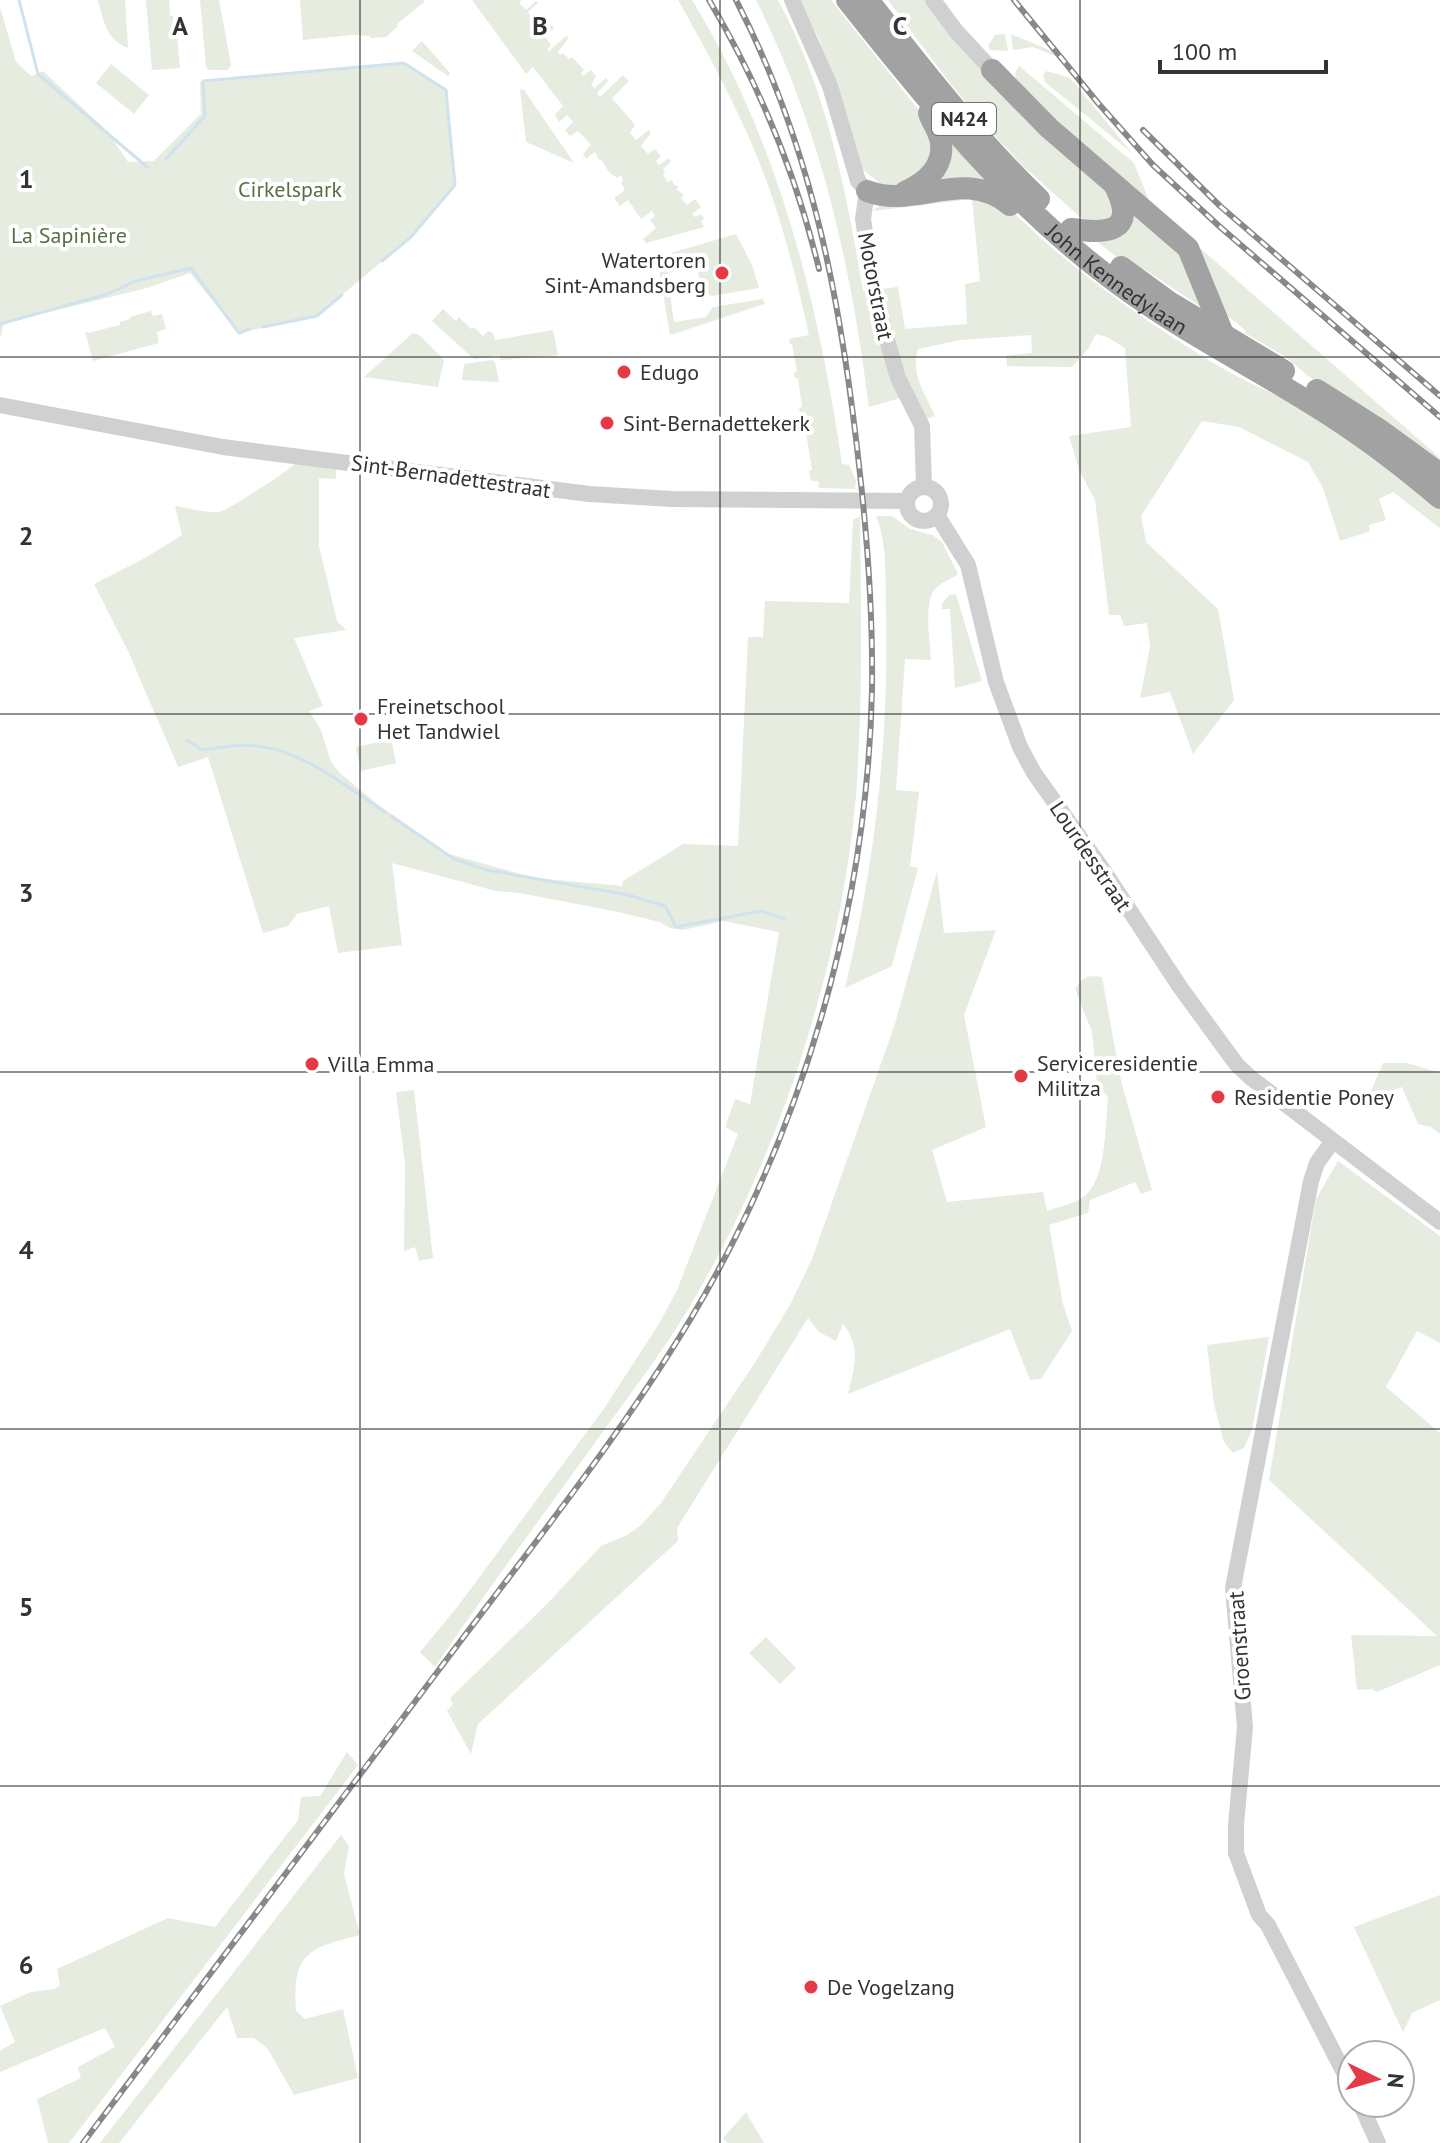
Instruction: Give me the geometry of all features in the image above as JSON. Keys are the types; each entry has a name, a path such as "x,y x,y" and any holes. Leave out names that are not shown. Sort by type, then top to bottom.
{"highway":[{"name":"John Kennedylaan","path":"847,0 927,100 1003,185 1039,220 1110,279 1155,311 1331,416 1400,464 1440,498"},
{"name":"John Kennedylaan","path":"868,0 945,98 1002,163 1071,229 1125,271 1345,407 1440,474"},
{"path":"992,70 1049,128 1188,248 1223,334"},
{"path":"899,194 927,179 936,169 940,156 941,144 927,100"},
{"path":"1071,229 1099,232 1119,224 1124,209 1115,185"},
{"path":"867,191 880,195 959,187 987,191 1017,211 1039,220"}],"street":[{"name":"Motorstraat","path":"792,0 830,86 858,181 867,191 863,219 876,302 903,391 922,426 924,486"},
{"path":"933,0 992,70"},
{"name":"Sint-Bernadettestraat","path":"0,405 223,447 589,494 672,499 907,501"},
{"path":"924,486 934,489 942,505 937,515 927,521 915,519 907,509 907,501 913,490 924,486"},
{"name":"Lourdesstraat","path":"937,515 968,565 996,682 1020,747 1034,773 1180,987 1237,1065 1332,1142 1440,1222"},
{"name":"Groenstraat","path":"1332,1142 1317,1163 1311,1181 1233,1588 1245,1727 1236,1853 1259,1915 1268,1925 1336,2057"},
{"path":"1367,2119 1378,2143"}],"green space":[{"path":"98,0 125,0 128,48 111,35"},
{"path":"146,0 169,0 170,16 173,16 176,26 180,68 152,70"},
{"path":"200,0 219,0 231,65 228,70 209,70 206,67"},
{"path":"300,0 425,1 386,37 352,35 303,40"},
{"path":"472,0 522,0 519,3 526,10 536,1 538,3 528,12 534,23 540,19 542,21 537,29 541,33 552,25 554,28 545,36 551,45 547,50 567,35 568,39 558,52 569,59 572,57 584,70 581,73 583,76 591,70 596,76 591,85 595,88 606,78 608,81 597,93 600,97 623,75 629,81 612,98 635,125 630,133 636,140 649,130 651,133 641,146 648,154 655,149 661,156 656,161 659,165 669,158 671,162 663,169 663,175 668,182 672,180 679,187 676,189 684,195 681,198 687,205 695,199 701,207 692,214 695,217 701,214 704,227 646,243 643,239 656,228 650,220 655,216 652,211 641,219 628,200 620,206 614,198 625,190 621,175 617,178 609,172 595,152 586,159 583,154 591,145 578,131 570,136 565,130 573,122 567,115 559,122 555,115 563,106 533,67 526,74"},
{"path":"678,0 692,0 749,109 771,166 807,283 842,464 849,465 856,480 855,489 819,488 818,481 811,481 803,413 799,408 802,407 798,378 795,378 794,373 797,372 789,339 809,335 786,242 750,140"},
{"path":"756,0 778,0 810,70 842,178 863,291 898,287 905,329 967,324 965,284 980,281 972,199 873,211 893,201 926,194 984,196 1011,211 1074,266 1148,321 1233,374 1329,422 1410,480 1440,506 1440,528 1393,492 1379,499 1386,520 1369,525 1370,531 1340,541 1323,488 1308,462 1239,427 1202,421 1141,516 1146,542 1218,609 1234,700 1193,754 1170,692 1140,698 1150,647 1147,623 1124,626 1120,615 1109,615 1095,500 1079,470 1069,436 1131,427 1125,348 1096,334 1072,367 1007,366 1006,356 1032,353 1031,335 960,340 918,349 917,375 935,416 923,420 911,395 869,407 853,301 830,199 799,99"},
{"path":"799,0 831,0 932,127 933,164 900,187 882,185 862,169 838,88"},
{"path":"888,0 925,0 1017,106 1112,194 1115,201 1111,221 1087,223 1023,166 949,82"},
{"name":"Cirkelspark","path":"0,7 16,62 31,76 43,71 107,131 128,162 154,161 201,114 200,82 404,63 446,90 455,185 411,237 317,316 239,333 190,273 147,288 4,323 0,338"},
{"path":"1005,34 1008,51 990,50 988,46 995,35"},
{"path":"1011,34 1054,52 1058,57 1033,47 1013,50"},
{"path":"422,41 450,73 448,76 412,51"},
{"path":"111,64 149,95 134,114 96,83"},
{"path":"1019,66 1134,163 1150,203 1115,177 1017,83 1015,73"},
{"path":"1047,71 1070,78 1132,153 1045,82 1043,74"},
{"path":"520,89 524,90 574,163 526,142"},
{"path":"949,140 989,184 931,186"},
{"path":"1130,207 1181,253 1204,309 1144,269 1137,273 1095,240"},
{"path":"736,234 752,265 759,288 712,296 702,290 697,267 667,273 674,322 706,317 713,307 763,299 765,304 670,335 657,257"},
{"path":"1200,248 1440,458 1440,464 1308,376 1286,357 1245,333 1223,312 1202,262"},
{"path":"443,309 456,321 459,317 483,336 488,331 493,333 495,340 553,330 558,355 501,360 499,355 474,359 432,321"},
{"path":"151,311 153,316 162,314 166,329 157,332 159,343 93,361 85,332 120,325 130,317"},
{"path":"413,333 419,335 444,360 438,387 364,377"},
{"path":"492,360 499,382 462,380 464,364"},
{"path":"297,461 336,466 336,479 319,478 319,546 337,621 346,630 294,638 323,706 309,711 321,730 331,762 377,804 449,854 535,878 622,886 623,881 683,844 738,846 748,637 763,637 765,601 849,603 853,520 860,516 860,725 849,859 821,990 779,1120 725,1242 683,1317 435,1667 420,1652 458,1606 603,1410 659,1324 677,1290 738,1134 725,1127 735,1099 750,1104 779,932 723,921 683,930 670,928 660,922 618,912 496,891 392,863 402,945 338,953 329,906 297,914 288,926 263,933 208,757 178,767 128,651 94,584 182,535 175,506 219,512 260,489"},
{"path":"876,516 892,516 910,529 932,535 942,542 958,574 932,594 928,622 931,660 905,659 896,790 919,792 910,866 918,868 892,966 845,988 872,848 882,755 886,576"},
{"path":"956,594 982,681 955,688 950,609 942,609 942,604 949,595"},
{"path":"391,739 396,763 361,771 356,747"},
{"path":"937,871 944,933 996,930 964,1015 986,1127 932,1150 947,1202 1043,1192 1047,1211 1075,1202 1091,1189 1101,1166 1108,1098 1097,1083 1092,1032 1075,989 1083,979 1093,976 1102,977 1121,1081 1152,1190 1141,1194 1135,1182 1090,1200 1088,1213 1049,1225 1063,1304 1072,1331 1041,1379 1030,1380 1010,1329 848,1394 855,1358 849,1333 843,1324 836,1341 819,1332 808,1318 677,1528 678,1541 478,1724 471,1754 447,1711 453,1704 450,1698 546,1605 601,1546 640,1526 661,1503 790,1305 812,1259 895,1024"},
{"path":"1383,1063 1407,1063 1440,1073 1440,1134 1431,1127 1418,1124 1402,1087 1390,1091 1383,1098 1371,1091"},
{"path":"414,1090 433,1258 419,1261 415,1247 404,1251 405,1164 396,1092"},
{"path":"1338,1161 1440,1236 1440,1343 1417,1331 1386,1387 1440,1433 1440,1665 1377,1692 1372,1689 1357,1690 1351,1635 1437,1636 1269,1480 1316,1199"},
{"path":"1269,1337 1252,1430 1244,1448 1233,1453 1224,1442 1214,1404 1207,1345"},
{"path":"766,1637 796,1668 780,1684 749,1653"},
{"path":"347,1752 358,1765 69,2143 48,2143 37,2099 81,2078 78,2067 115,2047 105,2028 0,2072 0,2051 15,2042 0,2006 31,1992 55,1989 60,1985 57,1969 168,1918 215,1927 298,1820 301,1797 320,1796"},
{"path":"341,1835 349,1846 344,1874 360,1935 328,1944 307,1956 297,1976 296,2011 305,2019 343,2009 358,2078 294,2095 268,2049 254,2038 237,2038 227,2007 119,2143 100,2143"},
{"path":"1440,1895 1440,2000 1412,2013 1403,2032 1354,1927"},
{"path":"746,2112 764,2143 728,2143 723,2138"}],"waterway":[{"path":"19,0 38,74 147,167"},
{"path":"166,159 205,116 203,81 404,63 446,90 455,185 411,237 382,261"},
{"path":"0,324 107,294 136,281 191,268 239,333 250,329"},
{"path":"263,327 317,316 342,295"},
{"path":"187,740 202,750 248,745 295,756 327,773 385,812"},
{"path":"391,816 454,859 487,870 628,895 665,906 676,927 761,911 784,919"}],"railway":[{"path":"709,0 744,64 774,130 799,199 819,269"},
{"path":"83,2143 632,1411 690,1320 730,1248 796,1096 822,1017 842,936 857,855 867,772 872,663 865,528 844,351 820,231 786,114 736,0"},
{"path":"1014,0 1153,165 1440,417"},
{"path":"1143,130 1220,206 1440,396"}],"place":[{"name":"Watertoren Sint-Amandsberg","path":"722,273"},
{"name":"Edugo","path":"624,372"},
{"name":"Sint-Bernadettekerk","path":"607,423"},
{"name":"Freinetschool Het Tandwiel","path":"361,719"},
{"name":"Villa Emma","path":"312,1064"},
{"name":"Serviceresidentie Militza","path":"1021,1076"},
{"name":"Residentie Poney","path":"1218,1097"},
{"name":"De Vogelzang","path":"811,1987"}],"park label":[{"name":"La Sapinière","path":"69,235"}]}
